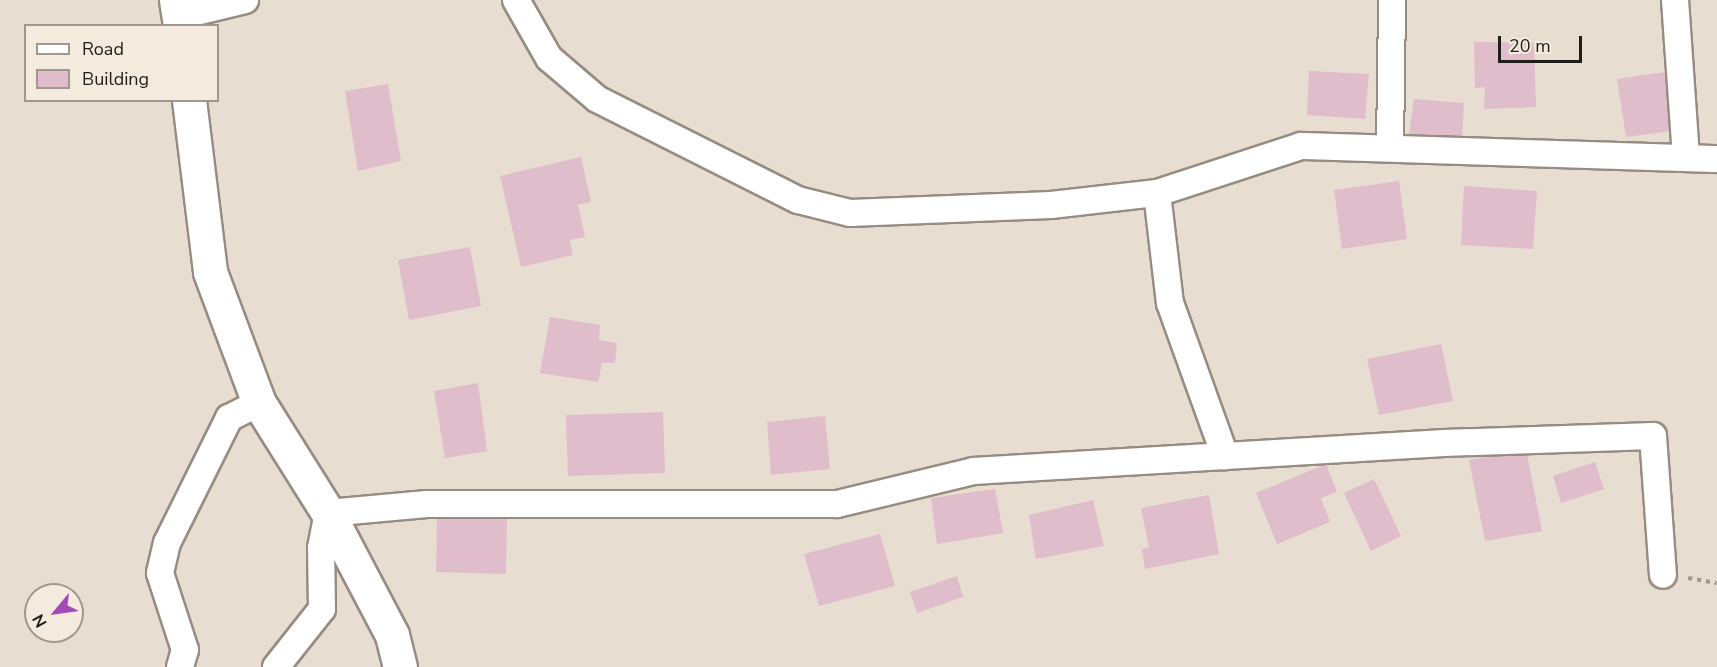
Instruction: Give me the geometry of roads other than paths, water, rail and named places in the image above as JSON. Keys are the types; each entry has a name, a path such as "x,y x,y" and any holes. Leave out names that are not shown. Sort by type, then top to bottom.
{"street":[{"path":"178,14 246,0"},
{"path":"516,0 549,58 597,99 798,200 850,213 1051,205 1156,193 1301,146 1717,159"},
{"path":"1390,147 1392,0"},
{"path":"1675,0 1686,158"},
{"path":"189,102 210,272 259,404 328,513 392,635 400,667"},
{"path":"1156,193 1170,303 1225,456"},
{"path":"180,667 186,650 160,573 167,543 229,418 259,404"},
{"path":"328,513 427,504 837,504 973,471 1225,456 1653,436 1663,575"},
{"path":"276,667 322,609 321,548 328,513"}]}
